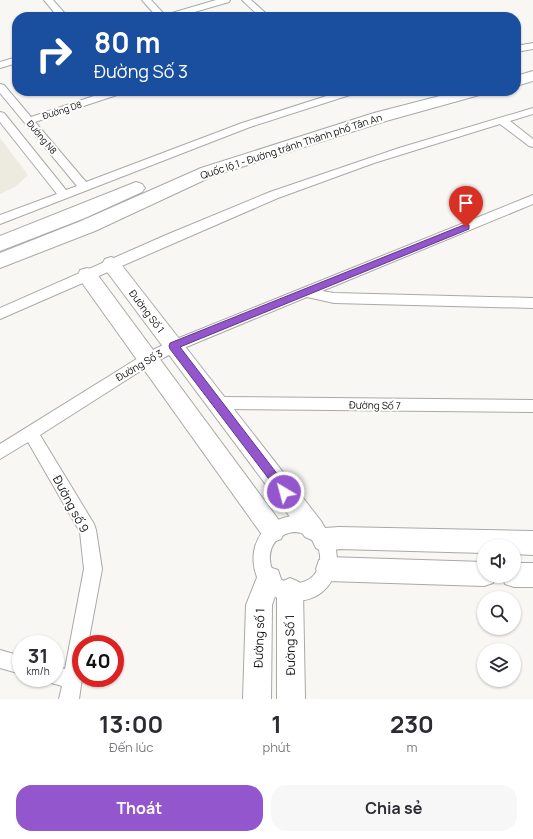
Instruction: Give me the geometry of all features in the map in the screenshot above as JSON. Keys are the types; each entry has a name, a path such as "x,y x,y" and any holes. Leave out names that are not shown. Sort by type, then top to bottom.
{"highway":[{"path":"521,67 533,64"},
{"path":"521,80 533,76"},
{"name":"Quốc lộ 1 - Đường tránh Thành phố Tân An","path":"0,244 101,203 197,160 339,117 370,106 409,96"},
{"name":"Quốc lộ 1 - Đường tránh Thành phố Tân An","path":"0,261 88,226 207,172 380,117 458,96"}],"street":[{"path":"48,0 59,12"},
{"path":"146,0 157,12"},
{"path":"184,12 226,0"},
{"path":"246,0 259,12"},
{"path":"521,48 533,46"},
{"path":"0,65 12,61"},
{"name":"Đường N8","path":"0,87 84,187"},
{"name":"Đường D8","path":"28,121 104,96"},
{"path":"0,220 63,194 246,124 334,96"},
{"path":"0,314 111,264 275,195 429,141 533,111"},
{"name":"Đường N8","path":"0,115 63,194"},
{"path":"502,120 533,144"},
{"name":"Đường Số 3","path":"0,452 148,359 174,346 533,199"},
{"name":"Đường Số 1","path":"111,264 319,535"},
{"path":"87,276 273,531"},
{"path":"306,292 334,298 533,303"},
{"name":"Đường Số 7","path":"217,403 533,406"},
{"name":"Đường số 9","path":"31,432 88,530 93,569 64,678 69,699"},
{"path":"293,524 303,525 319,535 328,546 330,558 328,569 323,579 314,587 302,591 279,585 263,569 261,559 262,548 266,539 273,531 282,526 293,524"},
{"path":"319,535 339,538 533,543"},
{"path":"328,569 477,574"},
{"path":"521,575 533,575"},
{"name":"Đường Số 1","path":"279,585 291,699"},
{"name":"Đường số 1","path":"257,699 259,605 279,585"},
{"path":"0,659 12,662"}],"shaded area":[{"path":"0,138 28,175 15,187 0,194"}],"route":[{"path":"284,492 174,346 466,227"}]}
